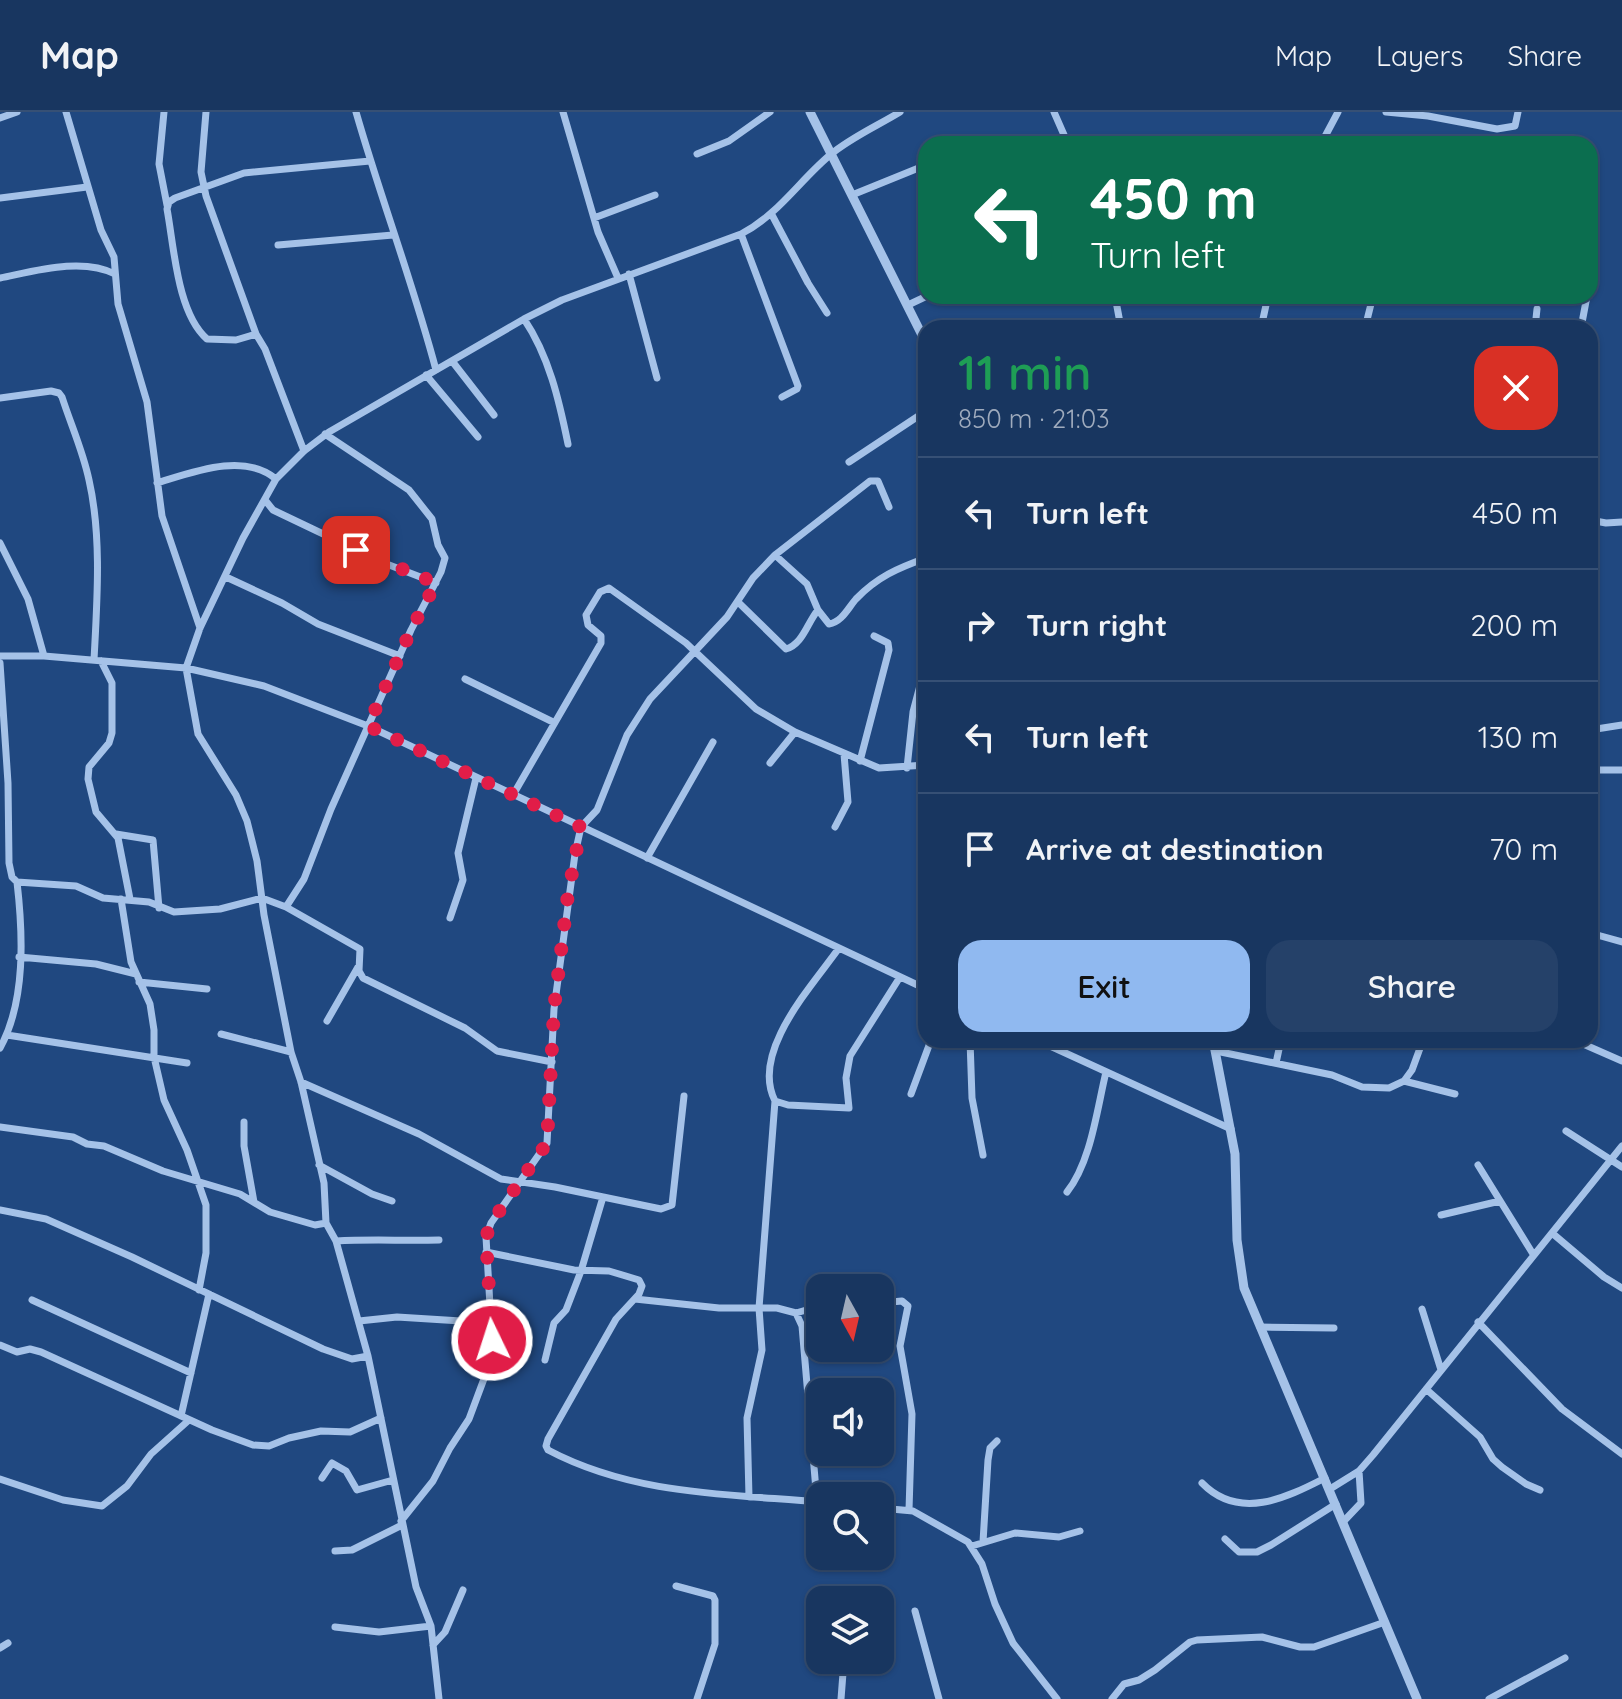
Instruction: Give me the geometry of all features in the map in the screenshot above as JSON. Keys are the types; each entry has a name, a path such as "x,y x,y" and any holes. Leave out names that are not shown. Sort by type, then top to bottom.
{"street":[{"path":"4,115 17,112"},
{"path":"66,112 101,230 112,250 118,304 147,402 162,516 200,628"},
{"path":"164,112 159,164 184,298 191,318 207,339 244,339 256,334"},
{"path":"206,112 201,172 204,187 256,334 265,349 304,451"},
{"path":"356,112 393,235 422,316 436,370"},
{"path":"563,112 594,218 618,278"},
{"path":"697,154 729,141 770,112"},
{"path":"810,112 918,326"},
{"path":"439,1699 431,1626 416,1587 368,1356 336,1241 326,1223 324,1183 291,1052 257,861 247,821 236,795 198,734 186,668 200,628 276,479 325,434 562,300 741,234 772,215 831,154 900,112"},
{"path":"1054,112 1064,136"},
{"path":"1325,136 1338,112"},
{"path":"1386,112 1497,129 1515,126 1518,112"},
{"path":"168,206 175,198 244,173 370,161"},
{"path":"852,195 918,168"},
{"path":"0,198 87,187"},
{"path":"594,218 655,195"},
{"path":"772,215 827,313"},
{"path":"741,234 798,386 782,397"},
{"path":"278,245 393,235"},
{"path":"0,278 84,266 103,268 115,274"},
{"path":"629,274 657,378"},
{"path":"908,305 918,300"},
{"path":"1536,320 1537,309"},
{"path":"524,319 539,344 549,370 568,444"},
{"path":"452,361 494,415"},
{"path":"426,375 478,437"},
{"path":"0,398 51,391 59,393 84,460 93,504 97,660 112,683 112,733 109,743 89,767 88,779 96,812 116,834 131,962 150,1004 154,1057 164,1100 200,1183 206,1205 207,1234 199,1290"},
{"path":"849,462 918,416"},
{"path":"286,907 304,879 331,809 444,564 432,519 418,499 393,478 325,434"},
{"path":"157,483 230,466 259,468 276,479"},
{"path":"335,1551 352,1550 402,1523 433,1481 469,1419 488,1368 492,1340 486,1237 491,1223 547,1143 554,1009 568,894 581,827 597,810 636,718 693,651 717,628 738,602 745,587 775,555 870,481 878,481 889,507"},
{"path":"265,500 273,510 384,563 436,583"},
{"path":"258,512 273,510"},
{"path":"1598,522 1622,522"},
{"path":"0,543 32,608 44,656"},
{"path":"775,555 807,584 818,610 829,624 835,624 881,576 918,561"},
{"path":"226,577 318,624 400,656"},
{"path":"513,795 601,643 601,636 588,625 586,615 604,589 614,590 693,651 756,709 795,732 879,768 918,766"},
{"path":"738,602 786,649 799,642 808,622 818,610"},
{"path":"860,761 889,650 888,643 874,636"},
{"path":"0,656 44,656 186,668 264,686 368,726 918,985"},
{"path":"0,663 8,783 3,836 12,877 17,882 21,918 17,989 7,1035 0,1048"},
{"path":"465,679 553,722"},
{"path":"907,768 918,693"},
{"path":"1598,729 1622,725"},
{"path":"770,763 795,732"},
{"path":"647,858 713,742"},
{"path":"835,827 848,802 844,754"},
{"path":"1598,770 1622,770"},
{"path":"450,918 463,880 458,853 476,778"},
{"path":"116,834 153,840 159,908"},
{"path":"17,882 76,886 103,898 149,902 174,912 220,909 262,898 286,907 360,949 359,967 363,978 465,1028 497,1051 552,1062"},
{"path":"1598,935 1622,942"},
{"path":"749,1497 747,1426 762,1350 759,1308 775,1101 769,1080 772,1051 792,1015 839,948"},
{"path":"19,957 96,964 138,978 207,989"},
{"path":"327,1021 359,967"},
{"path":"775,1101 788,1105 848,1109 850,1102 846,1078 850,1056 900,977"},
{"path":"221,1034 291,1052"},
{"path":"7,1035 187,1063"},
{"path":"911,1094 928,1048"},
{"path":"970,1048 972,1098 983,1155"},
{"path":"1054,1048 1231,1129"},
{"path":"1215,1048 1231,1129 1244,1288 1417,1699"},
{"path":"1276,1063 1279,1048"},
{"path":"1216,1051 1332,1075 1362,1087 1389,1088 1404,1081 1420,1048"},
{"path":"1592,1048 1622,1061"},
{"path":"1067,1192 1078,1179 1106,1072"},
{"path":"1404,1081 1455,1094"},
{"path":"301,1082 419,1134 501,1179 661,1209 672,1205 684,1096"},
{"path":"244,1122 244,1146 254,1202"},
{"path":"0,1127 73,1137 200,1183 240,1194 270,1212 315,1225 326,1223"},
{"path":"1566,1131 1622,1167"},
{"path":"1330,1489 1359,1471 1621,1149"},
{"path":"319,1165 372,1194 392,1201"},
{"path":"1478,1165 1533,1254"},
{"path":"501,1179 510,1196"},
{"path":"545,1360 554,1323 566,1310 581,1271 603,1197"},
{"path":"1441,1215 1500,1201"},
{"path":"0,1210 46,1219 323,1349 352,1359 368,1356"},
{"path":"1552,1233 1604,1277 1622,1288"},
{"path":"336,1241 389,1238 401,1241 439,1240"},
{"path":"486,1252 581,1271 609,1271 639,1280 642,1288 616,1319 548,1439 546,1448 582,1467 618,1479 672,1489 806,1501"},
{"path":"181,1416 209,1294"},
{"path":"635,1299 719,1308 786,1309 796,1313 806,1310"},
{"path":"32,1300 191,1373"},
{"path":"894,1302 902,1301 908,1306 900,1346 912,1414 909,1510"},
{"path":"1422,1309 1441,1370"},
{"path":"796,1313 802,1326 816,1482"},
{"path":"359,1321 397,1317 461,1321 491,1317"},
{"path":"1478,1322 1562,1409 1622,1454"},
{"path":"1260,1327 1334,1328"},
{"path":"0,1345 17,1352 30,1349 41,1352 189,1420 245,1442 269,1446 305,1434 350,1432 366,1422 381,1418"},
{"path":"1426,1389 1480,1437 1493,1459 1502,1467 1540,1490"},
{"path":"0,1479 63,1500 102,1506 127,1486 151,1454 189,1420"},
{"path":"983,1542 988,1460 990,1448 997,1441"},
{"path":"322,1478 332,1463 346,1471 357,1490 393,1480"},
{"path":"1343,1522 1361,1503 1359,1471"},
{"path":"1202,1483 1216,1496 1253,1504 1292,1495 1325,1478"},
{"path":"1225,1539 1239,1552 1257,1552 1336,1504"},
{"path":"894,1509 909,1510 953,1532 972,1546 1013,1643 1057,1699"},
{"path":"972,1546 1015,1533 1059,1537 1080,1531"},
{"path":"676,1586 714,1598 715,1644 697,1699"},
{"path":"433,1645 445,1632 463,1590"},
{"path":"915,1611 939,1699"},
{"path":"1112,1699 1124,1684 1146,1676 1190,1642 1197,1640 1262,1637 1300,1647 1314,1647 1385,1622"},
{"path":"335,1627 379,1632 431,1626"},
{"path":"0,1648 8,1643"},
{"path":"1489,1699 1565,1658"},
{"path":"841,1699 843,1674"}],"route":[{"path":"356,550 436,583 368,726 581,827 568,894 554,1009 547,1143 491,1223 486,1237 492,1340"}]}
